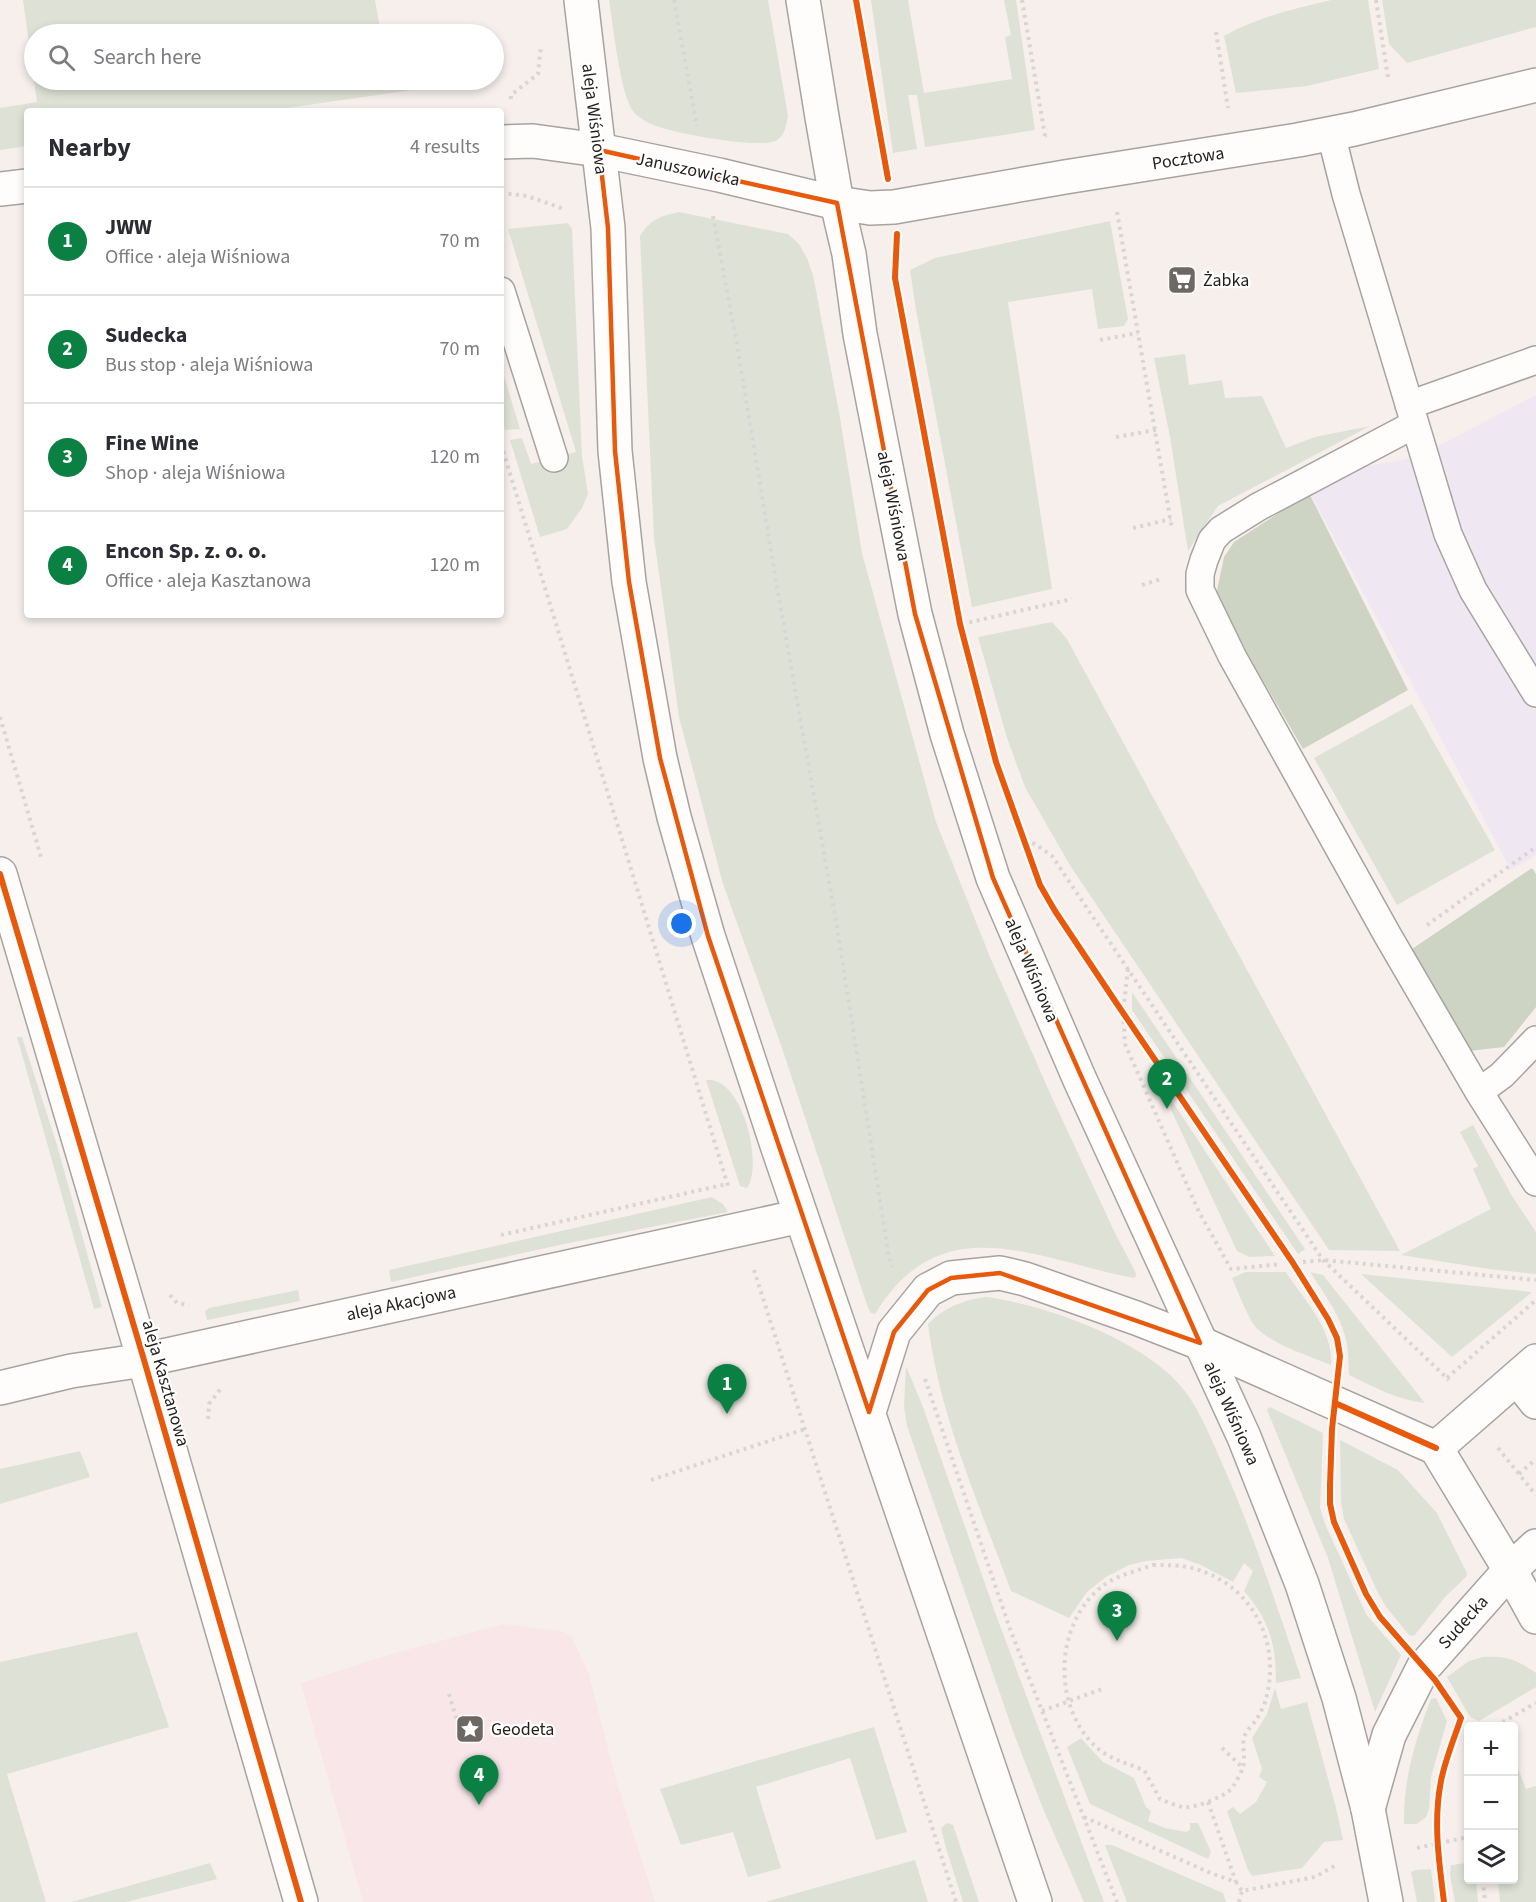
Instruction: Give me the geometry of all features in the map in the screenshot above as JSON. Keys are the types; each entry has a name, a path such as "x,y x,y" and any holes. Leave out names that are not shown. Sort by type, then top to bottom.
{"main road":[{"name":"aleja Wiśniowa","path":"581,0 608,228 615,451 629,582 654,728 674,817 708,936 801,1216 1035,1902"},
{"name":"aleja Wiśniowa","path":"803,0 837,203 849,254 860,334 915,614 947,734 993,878 1080,1080 1256,1465 1302,1584 1339,1698 1368,1809 1386,1902"},
{"name":"Pocztowa","path":"837,203 870,208 915,205 1065,177 1331,134 1536,85"},
{"name":"Januszowicka","path":"504,142 533,141 599,150 712,173 837,203"},
{"path":"0,189 24,186"},
{"name":"aleja Kasztanowa","path":"0,874 301,1902"},
{"name":"aleja Akacjowa","path":"0,1388 71,1371 144,1360 801,1216"},
{"path":"869,1412 894,1332 928,1290 951,1278 1000,1273 1009,1275 1136,1318 1200,1343 1436,1448 1536,1617"},
{"path":"1436,1448 1530,1381"},
{"name":"Sudecka","path":"1368,1809 1389,1735 1423,1668 1510,1570 1536,1546"}],"lane":[{"path":"1331,134 1346,194 1448,534 1473,591 1536,693"},
{"path":"504,300 554,458"},
{"path":"1536,360 1412,415 1233,521 1212,540 1200,574 1200,590 1232,656 1395,947 1479,1092 1536,1182"},
{"path":"1479,1092 1502,1075 1536,1040"}],"path":[{"path":"674,0 698,133"},
{"path":"1022,0 1047,136 1034,139"},
{"path":"1376,0 1388,78"},
{"path":"1216,32 1228,109 1239,107"},
{"path":"511,102 511,95 538,74 542,41"},
{"path":"1378,80 1398,76"},
{"path":"504,193 527,196 570,211"},
{"path":"711,209 738,351 836,921 892,1268"},
{"path":"1100,340 1138,333"},
{"path":"1116,437 1156,430"},
{"path":"504,454 730,1192"},
{"path":"1132,528 1171,519"},
{"path":"960,624 1072,599"},
{"path":"0,717 44,866"},
{"path":"1024,841 1028,852"},
{"path":"1024,841 1035,844 1052,855 1323,1260 1452,1383"},
{"path":"1395,947 1536,847"},
{"path":"1128,968 1123,1013 1125,1044 1199,1212 1231,1269 1281,1264"},
{"path":"1114,1001 1134,1030"},
{"path":"493,1237 727,1184"},
{"path":"1303,1262 1323,1260 1536,1280"},
{"path":"752,1263 956,1902"},
{"path":"166,1291 177,1303 196,1304"},
{"path":"1447,1378 1536,1300"},
{"path":"924,1374 1010,1629 1117,1902"},
{"path":"208,1424 209,1404 222,1387 231,1384"},
{"path":"651,1480 806,1429"},
{"path":"1494,1442 1536,1495"},
{"path":"1519,1474 1536,1459"},
{"path":"1153,1565 1178,1565 1200,1570 1221,1581 1239,1594 1256,1613 1269,1655 1266,1700 1257,1719 1245,1735 1243,1767 1230,1790 1208,1802 1184,1807 1160,1799 1144,1770 1106,1755 1093,1744 1082,1731 1068,1701 1064,1662 1068,1639 1076,1616 1091,1597 1110,1582 1153,1565"},
{"path":"1042,1711 1102,1689"},
{"path":"449,1694 462,1737"},
{"path":"1503,1722 1536,1703"},
{"path":"1222,1748 1243,1767"},
{"path":"1208,1802 1236,1882 1242,1891 1239,1902"},
{"path":"1083,1816 1236,1882"},
{"path":"1437,1833 1438,1856"},
{"path":"1411,1850 1464,1838"},
{"path":"1242,1891 1315,1877 1343,1863"},
{"path":"1483,1884 1485,1902"}],"highlighted area":[{"path":"599,150 837,203 915,614 993,878 1200,1343 1000,1273 951,1278 928,1290 894,1332 869,1412 708,936 660,758 629,582 615,451 608,228"}],"shaded area":[{"path":"23,0 375,0 379,24 26,24"},
{"path":"609,0 768,0 788,116 782,135 777,140 768,143 737,142 666,129 643,120 633,111 624,90"},
{"path":"871,0 908,0 924,93 1012,79 1005,37 1011,35 1004,0 1016,0 1035,130 925,147 917,95 908,95 917,149 893,153"},
{"path":"1331,0 1368,0 1379,69 1307,86 1236,93 1224,36 1263,19"},
{"path":"1382,0 1536,0 1536,27 1407,63 1389,44"},
{"path":"35,90 412,90 287,108 24,108 24,146 0,150 0,108 37,102"},
{"path":"679,212 788,234 799,244 807,258 813,275 839,412 862,553 936,822 990,957 1049,1091 1136,1273 1134,1278 1027,1252 993,1248 961,1250 930,1259 901,1280 875,1314 871,1313 868,1308 781,1045 723,884 679,717 654,538 640,236 656,219"},
{"path":"1110,221 1128,319 1124,326 1098,329 1092,289 1008,302 1052,589 972,607 910,270 935,258"},
{"path":"568,223 572,229 582,456 588,494 582,508 567,529 540,537 510,440 522,438 531,464 576,452 508,229"},
{"path":"1185,354 1189,385 1222,380 1225,398 1262,396 1286,448 1315,437 1370,426 1218,506 1188,551 1170,437 1154,358"},
{"path":"504,376 520,429 505,430 504,426"},
{"path":"1536,395 1536,855 1511,870 1310,493 1358,468 1417,457"},
{"path":"1052,622 1067,639 1400,1251 1329,1250 1071,867 1025,787 1007,738 978,637"},
{"path":"1412,704 1495,850 1397,905 1314,758"},
{"path":"1132,992 1305,1249 1298,1254 1132,1010"},
{"path":"17,1037 22,1037 57,1145 102,1307 94,1309"},
{"path":"706,1080 719,1082 730,1092 746,1123 753,1160 752,1176 747,1188 740,1186"},
{"path":"1166,1092 1275,1256 1249,1257 1237,1251 1172,1112"},
{"path":"1473,1125 1512,1196 1536,1232 1536,1274 1401,1255 1491,1209 1473,1169 1478,1166 1460,1132"},
{"path":"712,1197 723,1204 728,1212 569,1243 391,1282 389,1270"},
{"path":"1246,1272 1286,1272 1323,1328 1331,1352 1331,1365 1288,1348 1258,1329 1249,1317 1232,1278"},
{"path":"1310,1272 1323,1275 1425,1403 1395,1396 1349,1375 1347,1346 1339,1319"},
{"path":"1361,1274 1532,1292 1452,1357"},
{"path":"298,1290 300,1301 207,1320 205,1311 209,1308"},
{"path":"986,1297 1037,1308 1094,1328 1146,1356 1167,1372 1184,1390 1196,1407 1244,1516 1301,1678 1276,1683 1275,1657 1270,1634 1260,1613 1244,1591 1253,1571 1244,1563 1233,1582 1201,1565 1181,1558 1129,1565 1106,1577 1087,1592 1069,1618 1011,1591 951,1427 928,1324 955,1305"},
{"path":"906,1366 923,1407 996,1615 1104,1902 1084,1902 1044,1811 1014,1734 907,1426 904,1406"},
{"path":"1270,1407 1323,1433 1320,1508 1325,1524 1366,1614 1401,1655 1375,1712 1328,1558 1267,1410"},
{"path":"1340,1440 1398,1470 1437,1513 1467,1573 1467,1576 1445,1597 1414,1636 1409,1635 1378,1593 1344,1519 1341,1502"},
{"path":"80,1451 90,1477 0,1504 0,1469"},
{"path":"504,1624 564,1632 571,1636 588,1672 617,1783 655,1902 363,1902 301,1683 395,1653"},
{"path":"137,1632 169,1727 7,1774 46,1902 0,1902 0,1662"},
{"path":"1483,1657 1511,1659 1523,1664 1536,1673 1536,1687 1479,1721 1470,1717 1447,1677 1469,1661"},
{"path":"1275,1688 1281,1709 1307,1702 1343,1840 1324,1842 1302,1868 1252,1876 1227,1811 1233,1807 1240,1814 1256,1802 1267,1782 1259,1777 1262,1769 1252,1738 1267,1714"},
{"path":"1436,1698 1447,1721 1431,1777 1429,1809 1426,1817 1417,1824 1404,1824 1411,1761 1431,1699"},
{"path":"874,1727 907,1832 876,1840 850,1758 756,1787 781,1868 748,1877 733,1832 681,1845 660,1789"},
{"path":"1081,1738 1103,1762 1134,1778 1146,1807 1151,1811 1148,1821 1165,1828 1186,1832 1190,1830 1190,1823 1198,1823 1211,1852 1208,1859 1090,1804 1067,1747"},
{"path":"1518,1768 1526,1789 1536,1786 1536,1902 1500,1902 1498,1884 1518,1884"},
{"path":"947,1823 953,1825 979,1902 963,1902 941,1828"},
{"path":"1105,1845 1112,1845 1223,1893 1226,1902 1127,1902"},
{"path":"915,1860 928,1902 765,1902"},
{"path":"210,1863 217,1879 126,1902 71,1902"},
{"path":"1464,1863 1464,1884 1476,1884 1478,1902 1455,1902 1450,1875 1451,1865"},
{"path":"1431,1869 1435,1902 1417,1902 1411,1872"}],"green space":[{"path":"1309,493 1408,690 1303,749 1216,595 1224,557 1234,542"},
{"path":"1532,868 1536,874 1536,1007 1504,1047 1469,1051 1439,1002 1412,949"}],"cycle path":[{"path":"856,0 888,179"},
{"path":"897,234 895,278 960,624 996,762 1040,885 1115,1001 1293,1263 1328,1319 1337,1338 1340,1356 1332,1429 1330,1485 1330,1504 1334,1522 1366,1594 1380,1617 1435,1680 1461,1718 1445,1765 1437,1811 1444,1902"},
{"path":"0,874 301,1902"},
{"path":"1335,1403 1436,1448"}],"place":[{"name":"Żabka","path":"1182,280"},
{"name":"Sudecka","path":"1167,1109"},
{"name":"JWW","path":"727,1414"},
{"name":"Fine Wine","path":"1117,1641"},
{"name":"Geodeta","path":"470,1729"},
{"name":"Encon Sp. z. o. o.","path":"479,1805"}]}
